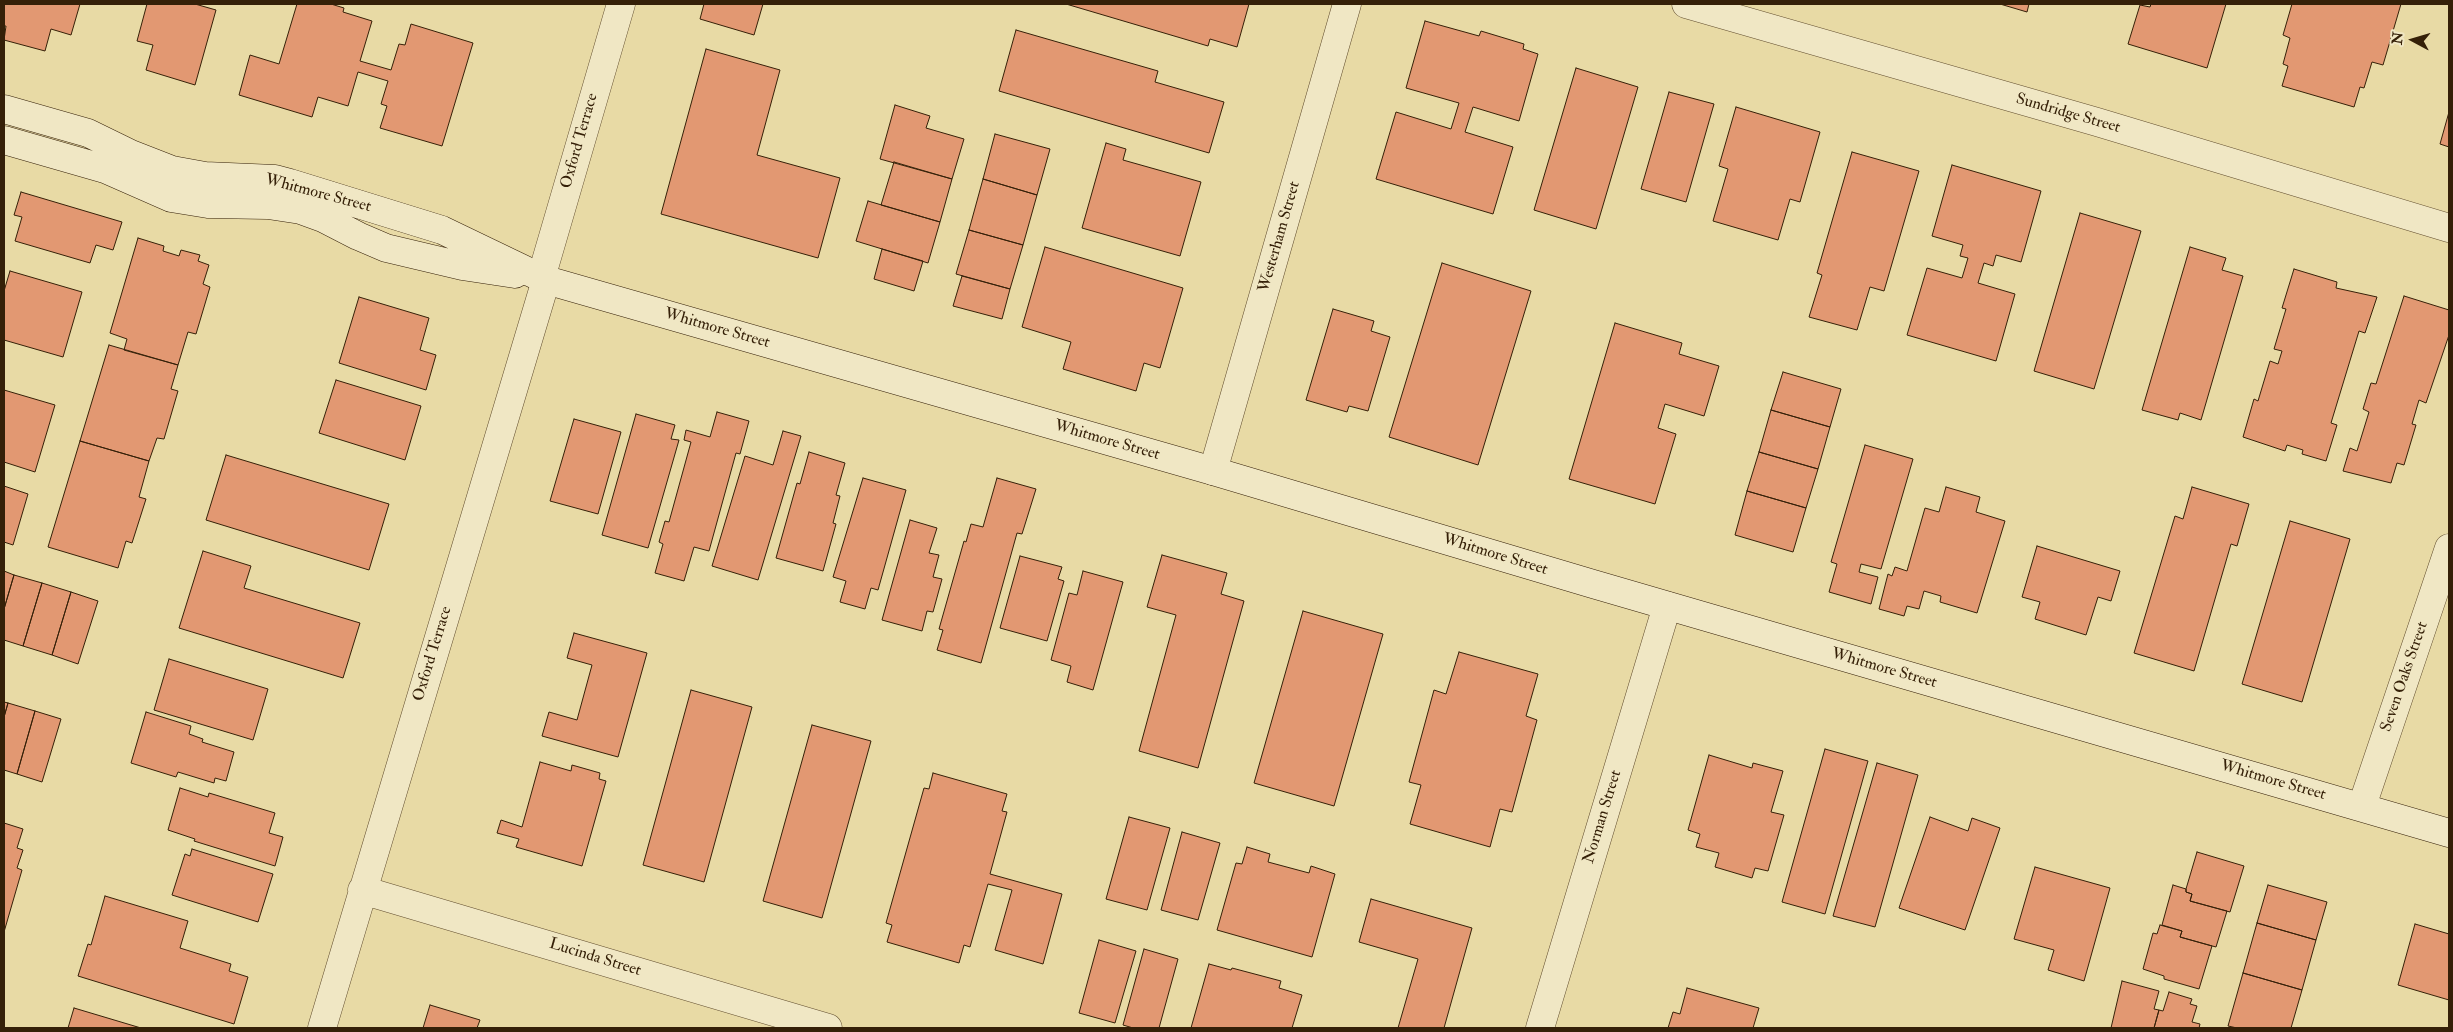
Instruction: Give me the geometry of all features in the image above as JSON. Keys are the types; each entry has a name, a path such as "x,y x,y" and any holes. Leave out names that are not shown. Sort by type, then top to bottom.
{"street":[{"name":"Oxford Terrace","path":"322,1028 543,279 621,4"},
{"name":"Westerham Street","path":"1213,471 1347,4"},
{"name":"Sundridge Street","path":"1686,4 2097,122 2449,228"},
{"name":"Whitmore Street","path":"4,109 88,133 171,198 225,206 268,205 300,210 323,218 386,248 462,266 543,279 1213,471 1667,606 2449,832"},
{"name":"Whitmore Street","path":"4,140 90,164 135,170"},
{"name":"Seven Oaks Street","path":"2362,806 2449,548"},
{"name":"Norman Street","path":"1540,1028 1667,606"},
{"name":"Lucinda Street","path":"362,890 828,1028"}],"building":[{"path":"4,4 80,4 71,35 51,29 45,51 4,40 6,26 4,26"},
{"path":"147,4 195,4 216,10 195,85 146,70 153,45 137,41"},
{"path":"297,4 331,4 344,8 343,12 372,21 360,61 391,70 399,44 405,45 411,24 473,43 442,146 380,128 387,106 381,104 388,81 358,72 348,106 318,97 312,117 239,95 250,55 279,64"},
{"path":"704,4 763,4 754,35 700,19"},
{"path":"1066,4 1249,4 1237,47 1210,39 1208,46"},
{"path":"2000,4 2029,4 2027,12"},
{"path":"2151,4 2226,4 2207,68 2128,44 2140,5 2150,7"},
{"path":"2292,4 2401,4 2383,65 2372,62 2364,88 2360,87 2354,107 2282,86 2288,66 2283,64 2290,38 2283,35"},
{"path":"1425,21 1479,36 1481,31 1524,44 1523,49 1538,54 1519,121 1473,107 1465,132 1513,147 1493,214 1376,179 1396,112 1451,129 1459,103 1406,88"},
{"path":"1016,30 1158,71 1155,82 1224,102 1209,153 999,91"},
{"path":"706,49 780,70 757,155 840,178 818,258 661,214"},
{"path":"1576,68 1638,87 1596,229 1534,210"},
{"path":"1669,92 1714,104 1686,202 1641,189"},
{"path":"895,105 930,116 926,128 964,139 952,179 880,159"},
{"path":"1736,107 1820,132 1800,202 1790,199 1778,240 1713,221 1728,169 1719,166"},
{"path":"2449,112 2449,147 2440,144"},
{"path":"995,134 1050,149 1037,195 983,179"},
{"path":"1106,143 1126,149 1123,160 1201,182 1180,256 1082,228"},
{"path":"1852,152 1919,171 1884,291 1870,287 1857,330 1809,317 1822,275 1817,273"},
{"path":"894,162 952,179 940,222 881,205"},
{"path":"1952,165 2041,191 2021,262 1996,255 1993,266 1984,263 1978,283 2015,294 1996,361 1907,335 1927,268 1962,278 1968,258 1960,256 1963,245 1932,236"},
{"path":"983,179 1037,195 1023,245 969,230"},
{"path":"21,192 122,222 113,250 96,245 90,263 15,241 22,217 14,215"},
{"path":"868,201 940,222 928,263 856,241"},
{"path":"2080,213 2141,231 2094,389 2034,371"},
{"path":"969,230 1023,245 1010,289 956,274"},
{"path":"138,238 164,246 163,251 179,256 181,250 200,255 198,261 209,265 203,284 210,287 196,334 188,332 178,365 124,350 127,339 110,333"},
{"path":"1045,247 1183,288 1160,368 1144,363 1136,391 1063,369 1071,342 1022,327"},
{"path":"2190,247 2226,258 2222,270 2243,276 2201,420 2180,413 2178,420 2142,410"},
{"path":"882,249 923,261 914,291 874,279"},
{"path":"1442,263 1531,291 1478,465 1389,437"},
{"path":"2294,269 2337,282 2336,288 2377,297 2365,333 2359,331 2331,423 2337,425 2326,461 2302,454 2303,450 2287,445 2285,451 2243,437 2254,399 2258,401 2270,361 2278,364 2282,351 2274,349 2286,309 2282,308"},
{"path":"10,271 82,292 63,357 4,340 4,291"},
{"path":"962,276 1010,289 1002,319 953,306"},
{"path":"2404,296 2449,310 2449,335 2426,403 2419,400 2412,424 2416,425 2404,465 2397,463 2391,483 2343,471 2350,448 2357,451 2369,412 2363,409 2371,383 2376,384"},
{"path":"359,297 429,318 420,350 436,355 426,390 339,363"},
{"path":"1333,309 1374,321 1371,331 1390,337 1368,411 1349,406 1347,412 1306,400"},
{"path":"1615,323 1682,343 1679,354 1719,366 1704,416 1665,404 1658,428 1676,434 1655,504 1569,479"},
{"path":"109,345 178,365 171,389 178,391 164,439 157,438 149,461 80,441"},
{"path":"1783,372 1841,389 1830,427 1771,410"},
{"path":"336,380 421,406 405,460 319,433"},
{"path":"4,390 55,405 35,472 4,462"},
{"path":"1771,410 1830,427 1818,469 1759,452"},
{"path":"717,412 749,421 740,454 736,453 709,551 694,547 684,581 655,573 663,544 659,542 665,521 669,522 691,442 684,440 686,430 710,437"},
{"path":"636,414 675,425 671,439 679,440 648,548 602,535"},
{"path":"574,419 621,432 598,514 550,501"},
{"path":"783,431 801,436 758,580 712,566 745,456 773,465"},
{"path":"80,441 149,461 139,497 146,499 132,543 126,541 118,568 48,547"},
{"path":"1865,445 1913,459 1881,569 1861,564 1859,572 1878,577 1871,604 1829,592 1837,564 1831,562"},
{"path":"809,452 845,463 836,495 840,496 833,523 836,524 823,571 776,558 797,483 800,484"},
{"path":"1759,452 1818,469 1806,508 1747,491"},
{"path":"226,455 389,504 369,570 206,520"},
{"path":"863,478 906,490 878,590 871,588 865,609 840,602 846,581 833,577"},
{"path":"997,478 1036,489 1022,534 1017,533 981,663 937,650 943,630 939,629 964,541 966,542 971,524 983,527"},
{"path":"4,486 28,494 13,545 4,542"},
{"path":"1946,487 1980,497 1976,512 2005,521 1977,613 1940,602 1941,596 1924,591 1919,609 1907,606 1904,616 1879,609 1888,574 1892,576 1895,567 1907,571 1925,508 1939,512"},
{"path":"2192,487 2249,504 2237,546 2231,544 2194,671 2134,653 2175,516 2183,519"},
{"path":"1747,491 1806,508 1793,552 1735,535"},
{"path":"910,520 937,528 929,553 939,555 933,577 942,579 933,612 927,611 922,631 882,620"},
{"path":"2290,521 2350,539 2302,702 2242,684"},
{"path":"2037,546 2120,571 2111,601 2098,597 2086,635 2035,619 2040,602 2022,597"},
{"path":"203,551 251,566 244,588 360,623 343,678 179,628"},
{"path":"1162,555 1227,573 1221,594 1244,601 1198,768 1139,751 1176,615 1147,607"},
{"path":"1020,556 1062,567 1058,579 1064,581 1047,641 1000,628"},
{"path":"4,571 14,575 4,609"},
{"path":"1083,571 1123,582 1093,690 1067,682 1071,666 1051,660 1069,593 1077,595"},
{"path":"14,575 42,583 23,646 4,640 4,609"},
{"path":"42,583 71,592 52,655 23,646"},
{"path":"71,592 98,601 78,664 52,655"},
{"path":"1303,611 1383,634 1334,806 1254,783"},
{"path":"574,633 647,653 618,757 542,736 549,712 577,720 592,665 567,658"},
{"path":"1459,652 1538,674 1526,716 1537,720 1512,812 1500,809 1490,847 1410,824 1421,785 1409,782 1434,690 1446,694"},
{"path":"169,659 268,689 253,740 154,710"},
{"path":"691,690 752,707 704,882 643,865"},
{"path":"4,702 8,703 4,717"},
{"path":"8,703 35,711 17,774 4,770 4,717"},
{"path":"35,711 61,719 42,782 17,774"},
{"path":"146,712 191,726 189,734 203,739 202,742 234,752 226,781 215,778 214,783 178,772 176,777 131,763"},
{"path":"812,725 871,741 822,918 763,901"},
{"path":"1825,749 1868,761 1825,914 1782,902"},
{"path":"1709,755 1752,768 1753,763 1783,771 1771,812 1784,815 1768,871 1755,868 1752,878 1715,867 1719,853 1696,847 1700,834 1688,830"},
{"path":"540,762 571,771 572,765 600,773 599,779 606,781 582,866 516,847 519,839 497,833 501,820 522,827"},
{"path":"1877,763 1918,775 1875,927 1833,916"},
{"path":"933,773 1007,794 1002,811 1007,812 990,874 1062,894 1043,964 995,950 1012,890 988,884 970,947 964,945 959,963 887,942 892,925 886,923 924,788 929,789"},
{"path":"180,788 208,797 209,793 275,813 269,833 283,837 275,866 194,841 195,839 168,830"},
{"path":"1129,817 1170,828 1147,910 1106,899"},
{"path":"1930,817 1968,831 1972,818 2000,828 1965,930 1899,908"},
{"path":"4,823 23,829 17,848 23,850 17,868 22,870 4,932"},
{"path":"1182,832 1220,843 1198,920 1161,910"},
{"path":"1247,847 1270,854 1268,862 1309,873 1311,866 1335,874 1312,957 1217,930 1236,863 1242,864"},
{"path":"192,849 273,874 258,922 172,895 185,854 190,856"},
{"path":"2197,852 2244,866 2230,912 2190,901 2192,894 2186,892 2186,889"},
{"path":"2035,867 2110,888 2084,981 2048,970 2054,950 2014,939"},
{"path":"2173,885 2186,889 2186,892 2192,894 2190,901 2227,911 2216,947 2180,937 2182,931 2162,925"},
{"path":"2268,885 2327,902 2316,940 2257,923"},
{"path":"105,896 188,921 180,948 231,964 229,971 248,977 234,1024 78,976 88,944 91,945"},
{"path":"1371,899 1472,928 1444,1028 1398,1028 1418,959 1359,942"},
{"path":"2257,923 2316,940 2302,990 2243,973"},
{"path":"2415,924 2449,934 2449,1000 2398,985"},
{"path":"2160,925 2182,931 2180,937 2212,946 2199,989 2164,979 2164,976 2143,969 2153,933 2157,934"},
{"path":"1099,940 1136,951 1115,1023 1079,1013"},
{"path":"1144,949 1178,959 1159,1028 1133,1028 1123,1025"},
{"path":"1209,964 1281,981 1279,988 1302,995 1292,1028 1191,1028"},
{"path":"2243,973 2302,990 2291,1028 2237,1028 2228,1026"},
{"path":"2122,981 2159,991 2154,1009 2159,1010 2154,1028 2111,1028"},
{"path":"1687,988 1759,1008 1753,1028 1668,1028 1673,1012 1680,1014"},
{"path":"2169,992 2192,999 2190,1004 2197,1006 2192,1022 2200,1024 2199,1028 2154,1028 2159,1010 2163,1011"},
{"path":"430,1005 480,1020 477,1028 423,1028"},
{"path":"74,1008 141,1028 68,1028"}]}
